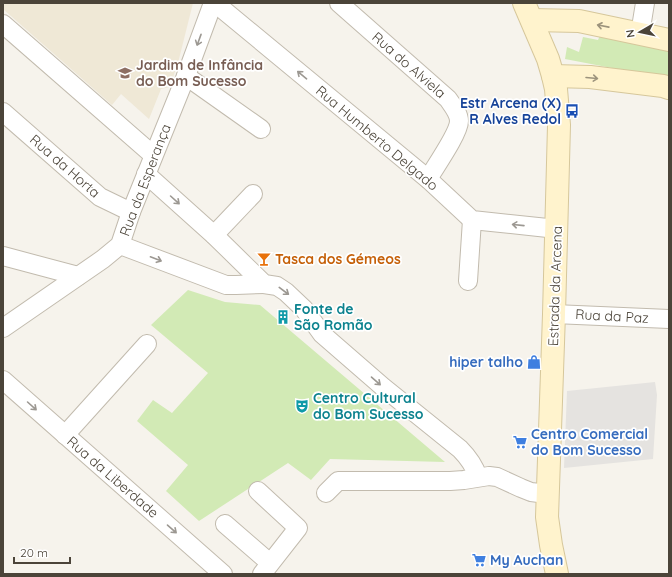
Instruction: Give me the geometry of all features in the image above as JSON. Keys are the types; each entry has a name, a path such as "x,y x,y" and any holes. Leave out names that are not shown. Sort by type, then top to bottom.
{"street":[{"name":"Rua da Esperança","path":"3,328 103,259 120,245 153,155 186,76 214,3"},
{"name":"Rua Humberto Delgado","path":"214,3 428,179 472,220"},
{"name":"Rua do Alviela","path":"338,3 448,99 456,110 459,121 455,133 428,179"},
{"path":"640,34 645,3"},
{"path":"528,12 669,40"},
{"name":"Estrada da Arcena","path":"528,12 553,76 556,89 559,125 557,229 547,494 547,517 557,574"},
{"path":"3,24 153,155"},
{"path":"186,76 261,129"},
{"path":"553,76 590,78 663,86 669,88"},
{"name":"Rua da Horta","path":"3,112 100,197 131,212"},
{"path":"146,174 214,235 264,284"},
{"path":"214,235 253,194"},
{"path":"468,281 472,220 557,229"},
{"path":"120,245 226,285 236,286 264,284 277,286 286,292 304,309 322,334 383,387 460,449 471,460 478,477"},
{"path":"3,256 78,276"},
{"name":"Rua da Paz","path":"554,314 669,319"},
{"path":"65,435 147,344"},
{"name":"Rua da Liberdade","path":"3,380 223,574"},
{"path":"326,493 338,481 450,481 489,476 497,477 531,492 547,494"},
{"path":"225,524 266,569 298,528 258,491"}],"shaded area":[{"name":"Jardim de Infância do Bom Sucesso","path":"3,3 193,3 179,59 170,87 161,89 149,119 121,94 112,105 3,9"},
{"path":"655,382 657,395 653,459 564,468 567,391"}],"green space":[{"path":"601,33 669,45 669,84 638,73 565,59 567,47 579,52 583,37 598,40"},
{"path":"188,290 225,302 260,305 445,462 330,459 311,480 288,463 199,521 166,491 188,465 137,421 153,400 172,413 208,373 151,325"}],"place":[{"name":"Jardim de Infância do Bom Sucesso","path":"125,73"},
{"name":"Estr Arcena (X) R Alves Redol","path":"572,111"},
{"name":"Tasca dos Gémeos","path":"264,259"},
{"name":"Fonte de São Romão","path":"283,317"},
{"name":"hiper talho","path":"534,362"},
{"name":"Centro Cultural do Bom Sucesso","path":"302,406"},
{"name":"Centro Comercial do Bom Sucesso","path":"520,442"},
{"name":"My Auchan","path":"479,560"}]}
